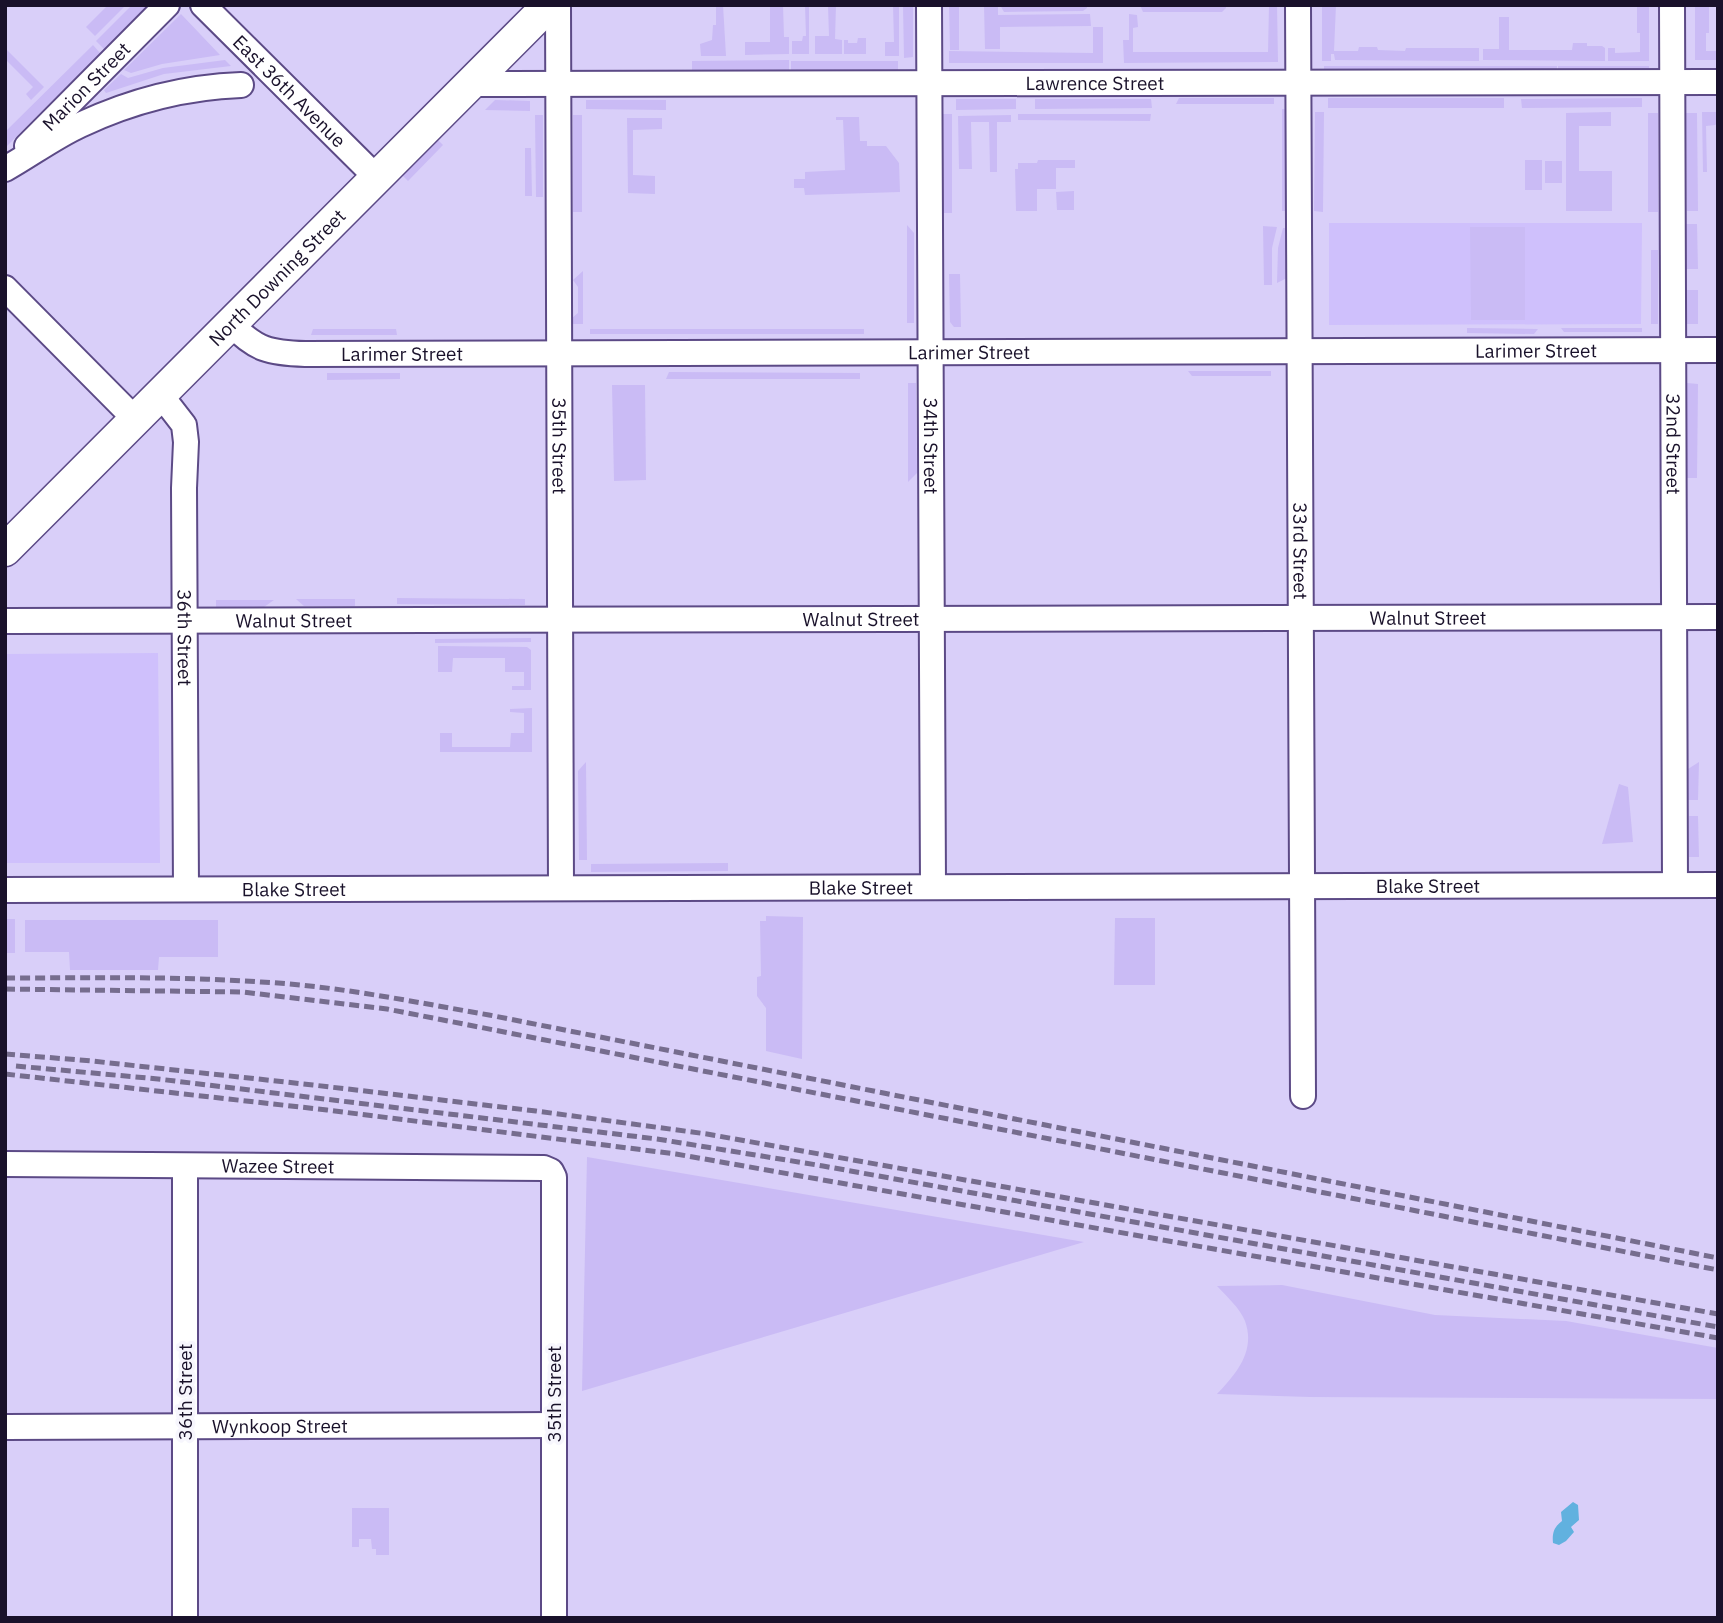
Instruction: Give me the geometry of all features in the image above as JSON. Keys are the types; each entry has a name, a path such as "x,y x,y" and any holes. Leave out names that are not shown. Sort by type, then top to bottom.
{"main road":[{"name":"North Downing Street","path":"5,550 549,5"}],"street":[{"name":"Marion Street","path":"5,168 167,5"},
{"name":"East 36th Avenue","path":"203,5 377,178"},
{"name":"35th Street","path":"558,5 561,888"},
{"name":"34th Street","path":"929,5 933,887"},
{"name":"33rd Street","path":"1298,5 1303,1096"},
{"name":"32nd Street","path":"1672,5 1675,885"},
{"name":"Lawrence Street","path":"470,84 1718,82"},
{"path":"5,168 78,126 117,109 171,93 242,85"},
{"path":"5,288 136,419"},
{"name":"Larimer Street","path":"231,324 256,346 280,353 1718,350"},
{"name":"36th Street","path":"160,394 184,425 186,442 186,889"},
{"name":"Walnut Street","path":"5,621 1718,617"},
{"name":"Blake Street","path":"5,890 1718,884"},
{"name":"Wazee Street","path":"5,1164 544,1168 551,1171"},
{"name":"36th Street","path":"184,1166 186,1618"},
{"name":"35th Street","path":"551,1171 554,1177 554,1618"},
{"name":"Wynkoop Street","path":"5,1427 554,1425"}],"shaded area":[{"path":"108,5 126,5 95,36 86,27"},
{"path":"132,5 148,5 104,49 96,41"},
{"path":"716,5 723,5 726,56 701,56 700,44 712,40 713,25 716,25"},
{"path":"770,5 783,5 784,37 789,37 789,54 745,55 745,42 770,42"},
{"path":"805,5 809,5 809,54 792,54 792,41 802,41 803,36 806,36"},
{"path":"828,5 836,5 835,39 842,40 842,54 815,54 815,36 829,36"},
{"path":"893,5 899,5 899,56 885,56 885,42 894,42"},
{"path":"903,5 913,5 913,57 904,58"},
{"path":"949,5 959,5 959,50 950,50"},
{"path":"984,5 998,5 998,15 1090,14 1091,26 1000,27 1000,49 985,49"},
{"path":"1000,5 1087,5 1087,8 1083,11 1004,12"},
{"path":"1140,5 1226,5 1226,8 1222,12 1143,12"},
{"path":"1269,5 1277,5 1278,62 1124,63 1123,40 1129,40 1129,14 1137,15 1138,27 1133,28 1133,52 1268,52"},
{"path":"1322,5 1336,5 1334,51 1358,51 1359,47 1405,51 1406,48 1479,48 1479,61 1335,60 1334,54 1331,54 1331,61 1322,61"},
{"path":"1637,5 1649,5 1649,61 1608,61 1608,48 1615,48 1615,53 1640,52"},
{"path":"1695,5 1709,5 1706,51 1716,51 1716,60 1695,60"},
{"path":"181,14 220,55 162,64 131,73 124,70"},
{"path":"1499,17 1509,17 1509,50 1572,50 1573,43 1587,43 1587,46 1605,48 1605,61 1483,60 1483,49 1499,49"},
{"path":"1093,27 1103,27 1103,63 949,63 949,51 1093,53"},
{"path":"858,38 866,38 866,54 844,54 844,40 857,43"},
{"path":"93,45 100,53 7,146 5,132"},
{"path":"5,48 44,87 31,100 26,94 33,87 5,59"},
{"path":"225,60 231,66 164,74 106,93 104,90 121,74 128,78 163,68"},
{"path":"789,60 789,70 692,71 692,61"},
{"path":"791,61 898,61 898,70 791,70"},
{"path":"1324,66 1557,66 1557,69 1324,71"},
{"path":"1558,66 1649,66 1649,69 1558,69"},
{"path":"1179,98 1274,98 1274,104 1176,104"},
{"path":"1328,98 1504,98 1504,108 1328,108"},
{"path":"1642,98 1642,107 1522,108 1521,99"},
{"path":"956,99 1016,99 1016,109 956,110"},
{"path":"1035,99 1151,99 1152,108 1035,109"},
{"path":"495,100 530,101 530,111 485,110"},
{"path":"586,100 666,100 666,110 586,109"},
{"path":"1282,109 1286,109 1286,211 1282,211"},
{"path":"1315,112 1324,112 1323,212 1314,211"},
{"path":"1611,112 1611,126 1579,126 1579,171 1612,171 1612,211 1566,211 1566,113"},
{"path":"1702,112 1718,112 1718,123 1706,126 1707,172 1703,172"},
{"path":"1648,113 1658,113 1658,212 1648,212"},
{"path":"1686,113 1697,113 1698,211 1687,211"},
{"path":"942,114 952,114 952,213 942,213"},
{"path":"1018,114 1151,114 1150,121 1018,120"},
{"path":"535,115 543,115 543,197 536,197"},
{"path":"573,115 582,115 582,212 573,212"},
{"path":"1011,115 1011,122 997,122 997,172 990,172 989,122 971,122 972,169 959,169 958,116"},
{"path":"836,117 859,117 860,141 867,141 867,146 886,146 899,163 900,192 805,195 804,188 794,188 794,179 805,179 805,172 845,170 843,120 836,120"},
{"path":"627,118 662,118 662,129 633,130 633,175 655,176 655,194 628,193"},
{"path":"436,138 443,145 408,181 401,174"},
{"path":"525,148 531,148 532,196 525,196"},
{"path":"1038,160 1075,160 1075,168 1056,168 1056,189 1037,189 1037,211 1016,211 1015,169 1018,169 1018,163 1037,163"},
{"path":"1525,160 1542,160 1542,190 1525,190"},
{"path":"1545,161 1562,161 1562,183 1545,183"},
{"path":"1074,191 1074,210 1057,210 1056,192"},
{"path":"1329,223 1642,223 1641,324 1329,325"},
{"path":"1685,224 1697,224 1698,269 1686,269"},
{"path":"907,225 914,233 914,323 907,323"},
{"path":"1263,226 1277,227 1272,248 1272,285 1264,285"},
{"path":"1470,227 1525,227 1525,320 1471,320"},
{"path":"1283,228 1286,228 1287,278 1277,283 1278,248"},
{"path":"1651,250 1658,250 1658,324 1651,324"},
{"path":"583,271 583,324 573,324 572,318 578,313 578,287 573,280"},
{"path":"949,274 960,274 961,327 954,327 950,322"},
{"path":"1685,290 1698,290 1698,324 1686,324"},
{"path":"1467,328 1538,329 1534,334 1467,333"},
{"path":"1561,328 1642,328 1642,332 1564,332"},
{"path":"313,329 396,329 397,335 311,335"},
{"path":"590,329 864,329 864,334 590,334"},
{"path":"1188,371 1271,371 1271,376 1192,376"},
{"path":"669,372 860,373 860,379 666,379"},
{"path":"327,373 400,373 400,379 327,380"},
{"path":"908,383 916,383 917,473 908,482"},
{"path":"1687,383 1698,384 1697,478 1687,478"},
{"path":"612,385 645,385 646,480 614,481"},
{"path":"397,598 525,599 525,605 397,604"},
{"path":"296,599 355,599 355,606 304,606"},
{"path":"216,600 274,600 264,607 216,607"},
{"path":"531,638 531,642 435,643 435,639"},
{"path":"438,646 527,647 531,650 531,690 512,690 512,686 524,686 524,672 505,672 505,658 453,658 452,672 438,672"},
{"path":"158,653 160,863 5,863 5,654"},
{"path":"532,708 532,752 440,752 440,733 452,733 452,747 510,747 511,733 524,733 524,713 510,712 510,709"},
{"path":"586,762 587,860 579,860 578,771"},
{"path":"1699,762 1698,800 1688,800 1688,769"},
{"path":"1619,784 1628,787 1633,842 1602,844"},
{"path":"1689,816 1698,816 1699,857 1689,857"},
{"path":"728,863 728,871 591,872 591,864"},
{"path":"766,916 803,917 802,1059 766,1051 766,1008 757,996 757,977 761,976 760,921 766,921"},
{"path":"1115,918 1155,918 1155,985 1114,985"},
{"path":"5,919 15,919 15,953 5,953"},
{"path":"25,920 218,920 218,957 159,957 158,970 70,970 69,952 25,952"},
{"path":"587,1157 1084,1242 582,1391"},
{"path":"1282,1285 1435,1315 1566,1321 1718,1348 1718,1399 1217,1394 1242,1361 1248,1332 1243,1316 1217,1286"},
{"path":"352,1508 389,1508 389,1555 376,1555 371,1539 359,1539 359,1547 352,1547"}],"water":[{"path":"1573,1502 1578,1505 1579,1520 1571,1527 1574,1532 1559,1545 1553,1543 1554,1530 1562,1521 1561,1512"}],"railway":[{"path":"5,978 229,980 290,984 376,995 489,1015 1718,1258"},
{"path":"5,989 242,992 387,1009 1718,1270"},
{"path":"5,1054 313,1085 707,1134 1718,1314"},
{"path":"16,1066 158,1079 657,1139 823,1166 1718,1327"},
{"path":"5,1074 327,1110 676,1154 1718,1338"}]}
